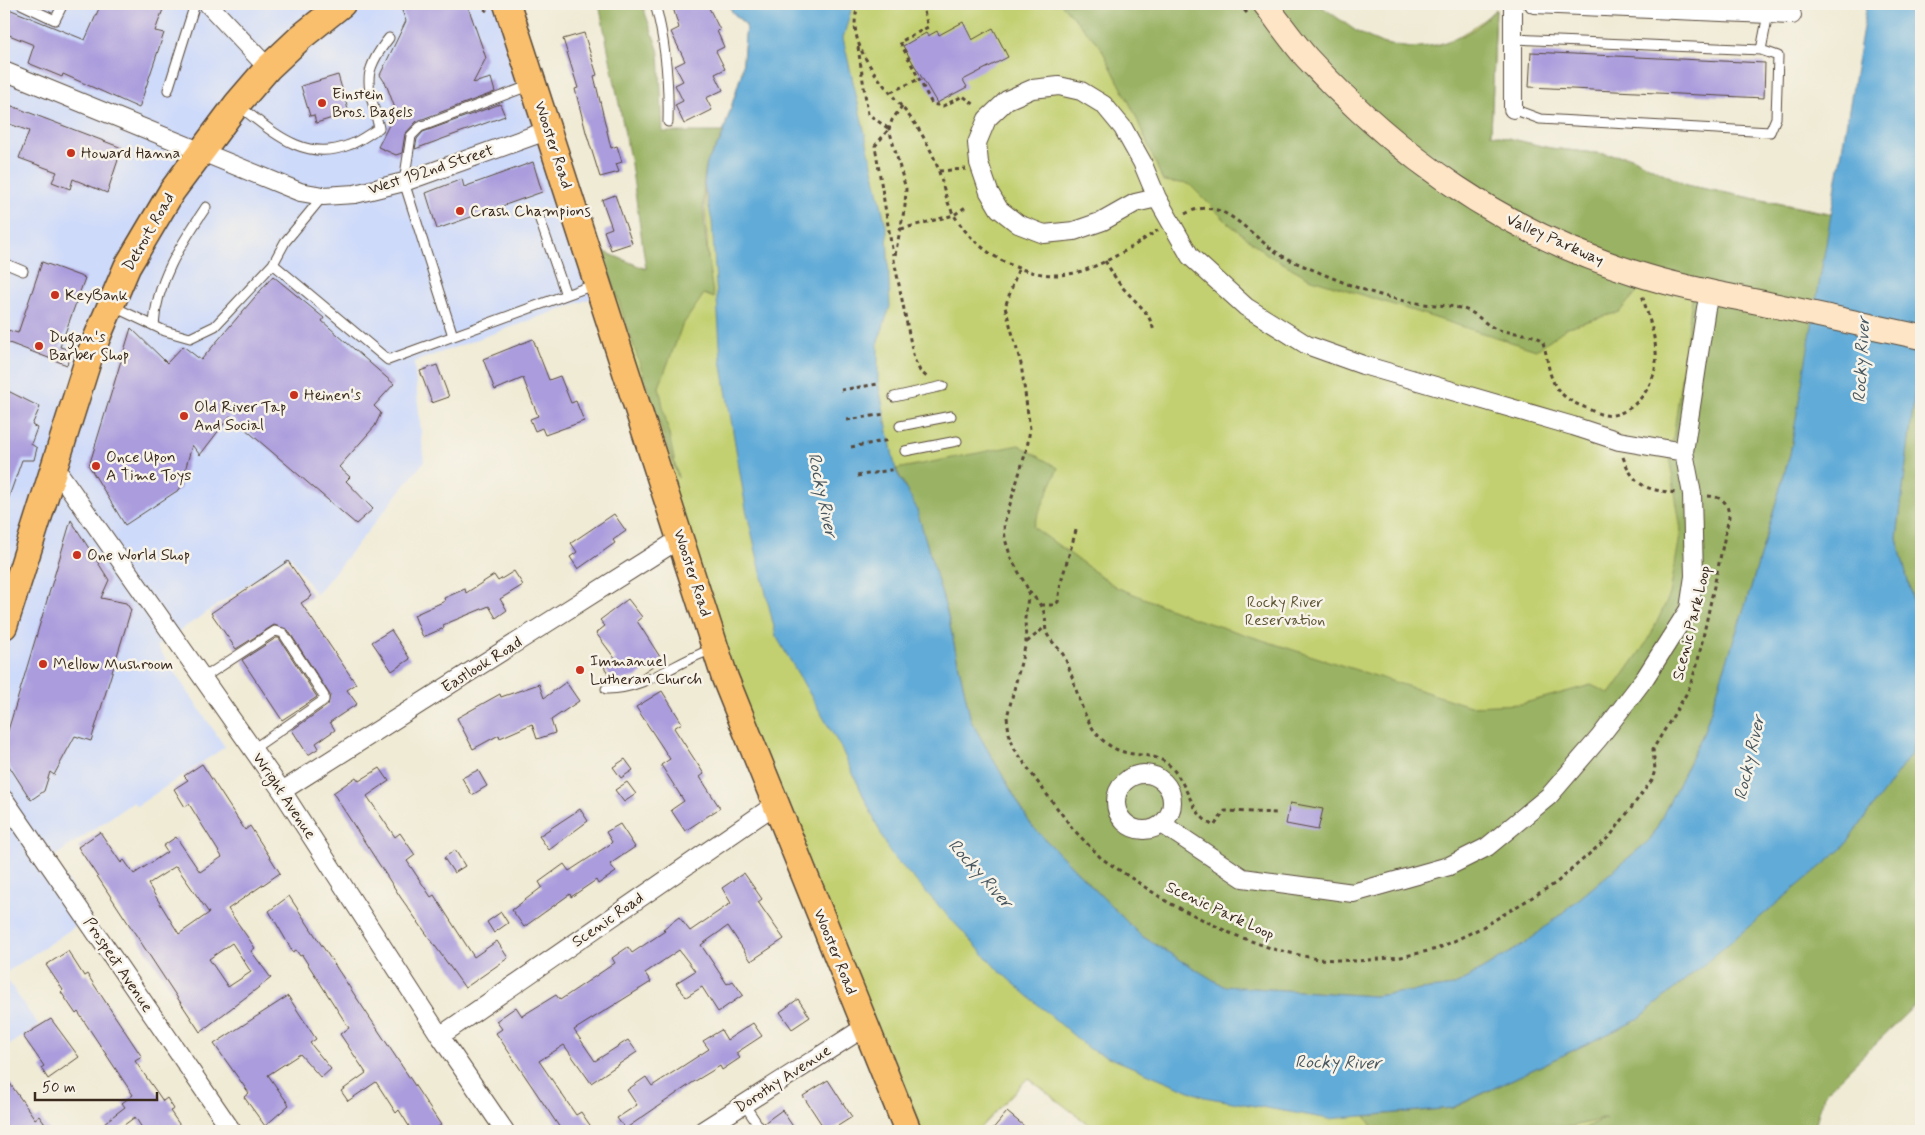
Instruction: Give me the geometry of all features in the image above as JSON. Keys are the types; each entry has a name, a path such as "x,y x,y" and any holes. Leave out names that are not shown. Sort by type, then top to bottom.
{"main road":[{"name":"Detroit Road","path":"4,626 90,354 110,305 137,250 172,191 199,152 237,104 268,68 301,37 342,4"},
{"name":"Wooster Road","path":"498,8 533,84 549,130 725,678 908,1131"}],"street":[{"path":"208,4 268,68"},
{"name":"Valley Parkway","path":"1265,4 1307,57 1365,115 1410,154 1458,190 1509,221 1594,259 1643,275 1710,292 1921,337"},
{"path":"1513,4 1513,109"},
{"path":"1534,4 1621,6 1792,15"},
{"name":"West 192nd Street","path":"4,71 300,192 324,196 354,194 404,182 549,130"},
{"path":"1157,198 1135,203 1103,221 1074,231 1044,234 1018,224 999,209 989,192 981,168 977,143 987,119 1006,100 1032,89 1059,86 1082,91 1104,105 1123,128 1142,162 1157,198 1190,256 1246,307 1307,345 1363,365 1563,423 1619,442 1684,452"},
{"path":"1162,824 1243,878 1353,893 1449,866 1487,847 1549,796 1599,738 1645,678 1689,609 1694,576 1692,494 1684,452 1710,292"},
{"name":"Wright Avenue","path":"54,466 282,791 440,1036 505,1131"},
{"name":"Eastlook Road","path":"282,791 681,538"},
{"name":"Prospect Avenue","path":"4,799 232,1131"},
{"name":"Scenic Road","path":"440,1036 776,804"},
{"name":"Dorothy Avenue","path":"702,1131 865,1027"}],"lane":[{"path":"21,4 55,20 62,4"},
{"path":"168,90 195,4"},
{"path":"655,4 663,30 669,78 668,122"},
{"path":"1761,50 1768,14"},
{"path":"237,104 283,140 316,152 349,146 379,128 367,76 374,56 389,38"},
{"path":"1513,39 1761,50 1778,56 1776,118 1770,132 1540,119 1513,109"},
{"path":"453,336 404,182 411,136 420,127 533,84"},
{"path":"110,305 154,326 190,338 215,326 273,264 285,242 324,196"},
{"path":"154,326 157,297 164,280 185,239 206,207"},
{"path":"539,216 566,295"},
{"path":"4,263 23,271"},
{"path":"273,264 388,360 598,283"},
{"path":"894,397 943,386"},
{"path":"900,426 951,416"},
{"path":"905,451 957,441"},
{"path":"203,678 275,630 283,633 324,696 324,700 253,749"},
{"path":"606,689 630,688 687,659 716,648"},
{"path":"744,1104 762,1131"}],"path":[{"path":"390,6 399,8 412,4"},
{"path":"478,4 483,9 498,8"},
{"path":"859,4 855,28 868,114 889,129 906,189 905,206 894,260"},
{"path":"922,4 928,27 900,42 932,104 943,106 963,96 975,105"},
{"path":"858,44 870,68 902,106 918,130 939,171 946,198 954,215 975,241 1018,270 1058,274 1087,270 1136,244 1170,221 1194,209 1207,208 1222,212 1248,228 1268,247 1286,259 1326,275 1370,292 1416,303 1469,311 1495,328 1535,335 1542,340 1550,374 1557,388 1566,398 1601,414 1613,415 1630,406 1647,391 1656,367 1654,341 1641,294"},
{"path":"891,92 919,79"},
{"path":"902,106 892,120 889,129 875,146 894,260 914,359 920,371 929,379 935,380"},
{"path":"939,171 981,168"},
{"path":"900,229 954,215 967,206"},
{"path":"1105,261 1122,287 1146,311 1154,332"},
{"path":"1018,270 1005,307 1021,364 1030,429 1027,448 1004,524 1005,539 1010,558 1045,615 1045,627 1049,637 1066,661 1082,710 1097,734 1113,748 1130,755 1154,758 1169,765 1180,779 1200,817 1214,826 1225,811 1279,813"},
{"path":"842,390 878,384"},
{"path":"846,420 885,414"},
{"path":"851,447 890,440"},
{"path":"1622,453 1632,478 1642,486 1654,490 1682,493"},
{"path":"857,476 896,469"},
{"name":"Scenic Park Loop","path":"1029,591 1025,618 1026,642 1007,717 1014,748 1073,829 1101,858 1170,903 1232,934 1273,949 1317,959 1358,961 1401,957 1437,949 1480,928 1556,883 1611,835 1652,780 1655,770 1652,761 1653,749 1688,691 1697,665 1729,517 1729,508 1724,500 1718,496 1701,495"},
{"path":"1040,605 1058,602 1060,582 1077,527"},
{"path":"1026,642 1045,627"}],"shaded area":[{"path":"4,4 496,4 595,297 414,362 424,462 316,595 290,556 157,646 225,747 137,806 133,802 52,858 91,916 4,974"},
{"path":"4,975 38,1025 4,1049"}],"green space":[{"path":"599,4 642,4 659,52 663,132 724,132 707,163 703,191 707,249 714,298 704,294 682,326 659,387 678,478 602,251 646,269 631,164"},
{"name":"Rocky River Reservation","path":"728,4 1318,4 1353,30 1378,42 1415,48 1449,41 1465,33 1496,9 1491,134 1550,148 1631,157 1686,185 1885,224 1921,300 1921,945 1662,1095 1578,1131 1097,1131 1028,1078 977,1131 916,1131 730,698 588,245 713,297 709,271 704,184 707,162 721,140 742,72 746,25 733,13"},
{"path":"1061,4 1318,4 1359,33 1384,44 1411,48 1438,45 1464,35 1476,28 1496,9 1491,134 1550,148 1631,157 1686,185 1835,215 1790,454 1752,584 1703,734 1651,839 1526,943 1454,986 1374,996 1223,986 1140,935 1031,825 971,721 947,612 916,508 896,469 1019,445 1058,468 1033,527 1116,587 1196,619 1470,706 1521,704 1591,685 1610,694 1649,639 1670,594 1681,530 1670,462 1694,284 1653,274 1619,312 1568,327 1536,350 1309,278 1267,254 1228,223 1189,184 1163,181 1134,112 1100,46"},
{"path":"1921,338 1921,633 1897,539"},
{"path":"1921,717 1921,999 1824,1094 1814,1131 1578,1131 1606,1118 1570,1127 1521,1126 1502,1131 1375,1131 1365,1116 1453,1108 1637,1020 1697,968 1912,753"}],"water":[{"name":"Rocky River","path":"728,4 853,4 843,38 887,230 890,307 878,342 878,382 896,471 916,507 947,612 971,721 1031,825 1140,935 1223,986 1374,996 1454,986 1526,943 1651,839 1703,734 1752,584 1790,454 1867,4 1921,4 1921,342 1897,538 1921,633 1921,717 1912,753 1842,849 1637,1020 1452,1108 1329,1119 1204,1097 1089,1049 997,969 890,853 841,748 776,636 746,509 721,360 712,222 704,184 707,162 721,140 742,72 746,25 733,13"}],"building":[{"path":"101,4 165,4 155,31 164,33 139,108 63,74 62,77 28,63 34,45 4,33 4,7 85,40"},
{"path":"414,4 467,4 486,58 473,83 491,78 495,92 417,121 405,134 402,153 396,155 378,147 396,111 386,84 380,75 406,21 401,8"},
{"path":"672,4 707,4 720,30 717,31 724,47 716,51 725,69 715,74 723,90 706,98 712,110 684,124 675,105 683,101 675,85 683,81 675,66 685,61 671,32 679,28"},
{"path":"963,22 972,40 993,28 1008,57 963,80 967,87 937,103 903,46 926,33 928,36 937,31 939,35"},
{"path":"584,33 597,75 594,76 611,148 617,146 622,162 616,164 619,172 600,177 586,132 575,89 578,88 563,39"},
{"path":"1531,52 1765,63 1764,98 1529,87"},
{"path":"338,75 349,113 316,123 314,115 310,116 301,86"},
{"name":"Howard Hanna","path":"4,103 122,148 107,193 73,179 70,189 52,182 57,172 19,158 29,131 4,122"},
{"path":"500,104 505,116 415,149 417,139 423,132"},
{"name":"Crash Champions","path":"533,162 542,192 437,229 426,193 462,179 464,187"},
{"path":"615,195 632,243 611,250 604,231 612,228 602,200"},
{"path":"42,262 85,278 60,347 71,350 67,365 4,341 4,329 18,333"},
{"name":"Heinen's","path":"273,276 324,318 322,321 394,384 374,406 381,413 375,426 339,467 350,477 346,481 373,509 356,524 230,416 200,455 192,445 180,489 125,525 89,466 131,328 167,363 183,346 201,360"},
{"path":"533,339 549,380 560,376 571,403 576,401 584,421 545,435 542,428 535,431 530,419 538,416 523,378 495,390 483,359"},
{"path":"437,365 449,397 432,403 420,371"},
{"path":"4,389 40,407 32,425 37,428 31,444 37,448 34,460 22,460 6,505 4,505"},
{"path":"614,514 626,531 613,540 615,543 578,569 570,557 577,552 571,543"},
{"path":"71,520 109,580 101,598 126,603 131,610 91,741 75,736 54,775 50,772 44,791 31,800 4,758 4,744"},
{"path":"288,561 312,596 301,603 356,684 347,690 357,704 330,722 335,730 316,743 319,748 308,755 292,730 328,705 330,695 288,630 274,625 236,649 211,613"},
{"path":"514,571 523,585 500,599 507,610 496,618 489,606 443,625 444,628 423,637 414,615 445,601 444,598 465,589 466,593 494,575 498,581"},
{"path":"628,599 642,617 637,621 662,660 636,677 614,682 604,667 616,660 596,633 605,626 600,620"},
{"path":"391,630 410,659 392,671 372,642"},
{"path":"276,638 279,638 317,697 282,720 242,660"},
{"path":"566,682 579,701 551,720 555,733 537,739 532,724 500,738 499,735 473,749 457,718 500,694 501,697 539,684 544,698"},
{"path":"662,691 682,723 674,728 704,774 700,777 720,808 685,831 671,810 684,801 661,765 670,759 636,707"},
{"path":"625,759 633,770 621,778 613,767"},
{"path":"202,764 245,830 250,826 280,873 228,909 255,948 251,951 271,978 200,1032 78,847 100,832 121,863 124,860 134,874 167,852 163,846 176,837 200,872 222,857 189,804 185,807 174,789 188,780 184,776","holes":["176,866 209,913 179,934 148,884","232,943 251,972 228,987 209,959"]},
{"path":"380,768 389,781 367,796 395,837 400,833 415,855 407,861 431,897 434,895 474,957 497,941 508,958 465,988 401,898 333,793 356,777 359,781"},
{"path":"478,770 487,786 472,795 462,778"},
{"path":"627,782 636,794 624,802 615,790"},
{"path":"1290,803 1323,809 1318,830 1286,824"},
{"path":"580,809 588,821 549,850 539,836"},
{"path":"620,824 635,847 610,864 616,872 598,884 596,880 571,897 570,894 524,927 512,910 542,887 539,882 564,864 569,871 609,845 612,842 606,832"},
{"path":"455,850 465,866 454,873 444,858"},
{"path":"744,873 762,899 758,902 784,939 751,961 728,926 701,945 727,984 733,981 743,995 718,1012 702,987 686,997 676,983 695,971 679,950 645,973 651,982 574,1030 595,1061 628,1040 637,1052 591,1083 564,1045 539,1061 576,1115 581,1112 594,1131 562,1131 496,1033 502,1029 496,1021 516,1007 522,1016 556,995 560,1000 615,963 612,958 628,947 632,953 665,931 663,929 679,917 690,931 731,903 722,888"},
{"path":"289,896 441,1125 432,1131 412,1131 399,1110 396,1113 376,1082 348,1101 341,1091 366,1073 340,1034 349,1028 302,955 300,956 296,950 293,952 269,911"},
{"path":"501,912 508,923 494,933 487,922"},
{"path":"68,951 84,976 87,974 142,1057 135,1061 163,1101 167,1098 174,1109 170,1111 184,1131 144,1131 135,1117 116,1131 110,1131 104,1123 125,1107 122,1103 133,1095 78,1012 76,1014 61,992 63,990 46,965"},
{"path":"288,996 316,1039 310,1043 331,1069 321,1078 300,1054 268,1075 289,1105 265,1126 244,1097 249,1093 214,1044"},
{"path":"798,999 810,1017 792,1029 780,1012"},
{"path":"51,1019 79,1057 48,1079 41,1068 44,1066 23,1036"},
{"path":"753,1023 762,1036 736,1053 740,1058 722,1070 720,1066 692,1083 625,1129 617,1118 637,1105 627,1090 646,1077 652,1086 709,1049 703,1041 721,1030 727,1040"},
{"path":"4,1075 35,1119 39,1116 50,1131 10,1131 4,1123"},
{"path":"828,1080 852,1117 830,1131 826,1131 803,1096"},
{"path":"782,1110 796,1131 768,1131 764,1123"},
{"path":"1007,1112 1030,1131 991,1131"}],"place":[{"name":"Einstein Bros. Bagels","path":"322,103"},
{"name":"Howard Hanna","path":"71,153"},
{"name":"Crash Champions","path":"460,211"},
{"name":"KeyBank","path":"55,295"},
{"name":"Dugan's Barber Shop","path":"39,346"},
{"name":"Heinen's","path":"294,395"},
{"name":"Old River Tap And Social","path":"184,416"},
{"name":"Once Upon A Time Toys","path":"96,466"},
{"name":"One World Shop","path":"77,555"},
{"name":"Mellow Mushroom","path":"43,664"},
{"name":"Immanuel Lutheran Church","path":"580,670"}]}
